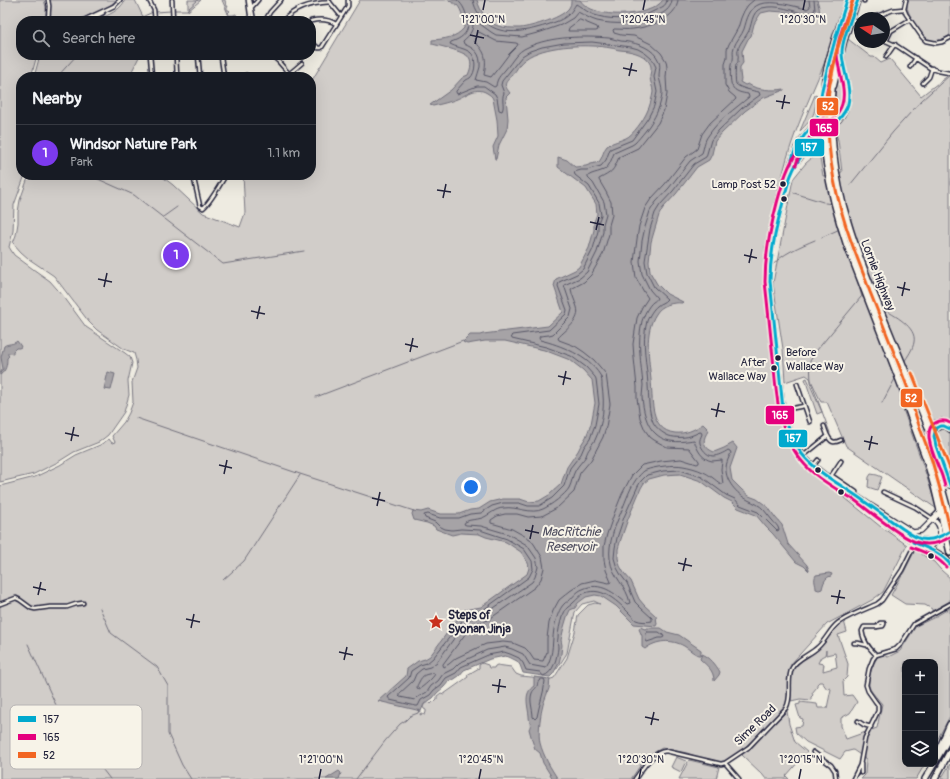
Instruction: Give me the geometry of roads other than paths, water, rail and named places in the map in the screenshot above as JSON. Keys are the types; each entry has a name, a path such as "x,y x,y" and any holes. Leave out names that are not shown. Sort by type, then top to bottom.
{"highway":[{"name":"Lornie Highway","path":"848,0 829,58 825,80 823,109 827,169 835,206 846,243 925,443 942,488 950,516"},
{"name":"Lornie Highway","path":"854,0 835,63 832,94 831,123 836,167 843,205 854,241 914,394 943,463 950,485"},
{"path":"906,397 908,409 934,486 950,553"},
{"path":"937,451 934,433 936,429 939,426 944,425 950,429"},
{"path":"925,443 950,536"},
{"path":"934,518 940,510"},
{"path":"934,518 941,517 942,519"},
{"path":"928,549 941,555 950,564"},
{"path":"938,751 950,724"},
{"path":"938,756 950,736"},
{"path":"936,779 950,751"},
{"path":"936,779 950,758"},
{"path":"925,779 932,767"}],"main road":[{"path":"832,94 842,51 858,0"}],"street":[{"path":"48,0 48,16"},
{"path":"93,16 114,6 121,0"},
{"path":"97,16 114,8 121,0"},
{"path":"149,0 154,10 155,16"},
{"path":"172,0 173,16"},
{"path":"249,0 252,7 252,16"},
{"path":"249,0 251,16"},
{"path":"252,7 258,0"},
{"path":"268,16 281,0"},
{"path":"316,46 321,48 348,6 348,0"},
{"path":"906,0 904,9 906,14 926,41 936,43 950,38"},
{"path":"288,16 303,7 329,1 341,16"},
{"path":"888,12 904,9"},
{"path":"316,20 328,20 336,24"},
{"path":"890,32 909,20"},
{"path":"890,42 939,72 949,73"},
{"path":"886,57 894,44"},
{"path":"839,120 846,111 848,100 842,51"},
{"path":"910,67 916,58"},
{"path":"150,60 152,72"},
{"path":"176,60 177,72"},
{"path":"198,60 200,72"},
{"path":"221,60 223,72"},
{"path":"278,61 287,72"},
{"path":"291,72 302,63"},
{"path":"923,83 929,77 932,68"},
{"path":"825,80 818,117 800,141 793,155 768,252 767,274 785,427 795,447 813,467 854,497 872,506 913,532 921,531 934,518"},
{"path":"771,314 771,251 788,182 798,160 817,140"},
{"path":"194,180 200,206 202,208 211,198 223,180"},
{"path":"796,384 810,422"},
{"path":"782,410 804,406"},
{"path":"824,426 828,436 834,442 841,440"},
{"path":"803,456 828,436"},
{"path":"813,467 818,460"},
{"path":"830,477 841,461"},
{"path":"822,475 836,480 889,526 928,549 934,544 940,534 938,524 934,518 883,492"},
{"path":"872,506 886,518 910,534 919,539 929,541 915,539 875,514"},
{"path":"929,524 932,522 938,524"},
{"name":"Sime Road","path":"725,763 749,747 789,704 791,671 795,663 818,647 837,623 877,604 882,600 900,572 915,542"},
{"path":"0,604 16,598 35,609 67,607 83,603"},
{"path":"853,779 861,760 865,738 876,716 878,708 866,685 870,665 876,655 896,649 914,624 950,604"},
{"path":"876,655 867,645 862,629 864,627 878,627"},
{"path":"854,643 858,642 867,645"},
{"path":"858,721 871,727"},
{"path":"635,779 652,757 662,751 710,762 721,764 725,763 739,779"},
{"path":"813,752 831,765 835,770 836,779"},
{"path":"861,760 861,773"}],"water":[{"name":"MacRitchie Reservoir","path":"448,0 477,0 484,16 490,22 503,27 520,28 540,24 555,18 567,10 571,4 571,0 580,0 596,11 608,14 622,14 647,10 656,6 663,0 817,0 820,14 808,19 784,12 770,11 761,13 759,16 754,24 751,36 742,51 743,63 740,67 740,82 760,89 784,90 763,98 745,111 715,141 709,160 697,167 663,208 659,215 651,242 649,261 650,272 657,284 667,294 683,302 671,304 661,308 652,321 650,329 648,346 653,404 657,420 667,431 675,433 690,431 703,424 709,430 704,440 705,445 714,452 733,443 737,448 730,468 732,480 749,496 757,499 768,507 782,525 788,544 807,565 809,571 804,566 796,562 756,515 738,508 732,502 701,481 680,474 664,475 649,479 641,488 628,519 618,549 618,558 620,566 631,581 639,599 656,616 656,626 634,624 616,606 601,596 595,595 586,597 578,603 575,608 570,610 561,640 562,645 559,663 550,677 523,673 517,661 509,657 505,656 490,659 464,670 459,676 449,681 433,698 424,704 421,711 378,701 406,676 407,669 418,661 430,656 464,610 481,607 527,574 529,568 528,563 521,552 506,542 479,534 461,533 452,535 436,529 434,526 427,523 414,520 412,514 413,511 421,512 428,510 440,514 459,514 470,510 479,509 490,502 503,499 520,499 529,502 539,501 549,495 561,484 567,467 586,437 591,424 595,403 592,380 583,370 570,360 544,350 505,341 485,341 467,344 463,342 470,335 548,326 563,312 554,286 556,279 579,267 589,248 597,214 596,204 586,188 558,167 558,157 567,160 575,167 586,166 599,162 607,146 632,134 648,110 653,92 650,79 650,64 643,56 636,53 613,48 584,46 553,48 533,54 519,65 506,83 506,87 510,93 506,97 508,119 507,129 499,145 495,159 493,147 498,136 497,120 493,99 491,96 479,90 451,101 433,106 430,105 451,90 463,77 468,75 471,63 468,56 464,54 432,44 432,40 454,36 464,28 464,22 459,7"},
{"path":"17,341 21,347 16,348 13,351 13,354 8,353 9,356 7,358 6,368 0,375 3,369 1,357 4,346"},
{"path":"108,372 115,374 111,390 104,389"},
{"path":"832,574 826,579 822,589 816,589 816,575"},
{"path":"640,627 645,629 661,628 667,632 679,635 701,650 701,653 698,655 684,646 674,642 659,642 645,649 642,647"},
{"path":"702,654 708,657 720,672 714,681 713,674 708,666 700,659"},
{"path":"534,677 550,679 549,688 541,713 539,739 545,757 558,779 553,779 543,763 540,753 535,749 529,729 530,724 527,696 528,692 534,686"},
{"path":"339,771 341,773 339,779 326,779"}],"waterway":[{"path":"175,10 187,10 198,0"},
{"path":"156,12 171,11"},
{"path":"144,16 153,12"},
{"path":"62,72 72,60"},
{"path":"940,73 950,75"},
{"path":"850,185 893,132 922,100 950,75"},
{"path":"100,180 134,195 223,264 304,251"},
{"path":"794,193 823,202"},
{"path":"825,203 833,204"},
{"path":"163,217 177,207"},
{"path":"842,210 842,221"},
{"path":"822,237 840,229"},
{"path":"772,266 786,254 815,240"},
{"path":"855,272 862,297 865,298"},
{"path":"830,433 811,382 810,361 817,350 861,297"},
{"path":"871,302 877,305"},
{"path":"883,309 904,322 912,331 914,342 904,362"},
{"path":"316,397 463,341"},
{"path":"899,373 902,367"},
{"path":"882,403 896,377"},
{"path":"136,418 414,511"},
{"path":"223,580 244,561 300,475"},
{"path":"100,608 111,633 157,667 168,686 168,734 182,765 191,779"},
{"path":"28,644 56,705"},
{"path":"356,779 400,724 410,716 418,713 419,710"},
{"path":"102,769 110,779"}],"tunnel":[{"path":"817,140 839,120"},
{"path":"929,541 937,540 947,535"}],"place":[{"name":"Lamp Post 52","path":"783,184"},
{"name":"Windsor Nature Park","path":"176,255"},
{"name":"Before Wallace Way","path":"778,358"},
{"name":"After Wallace Way","path":"774,368"},
{"name":"Steps of Syonan Jinja","path":"436,622"}]}
